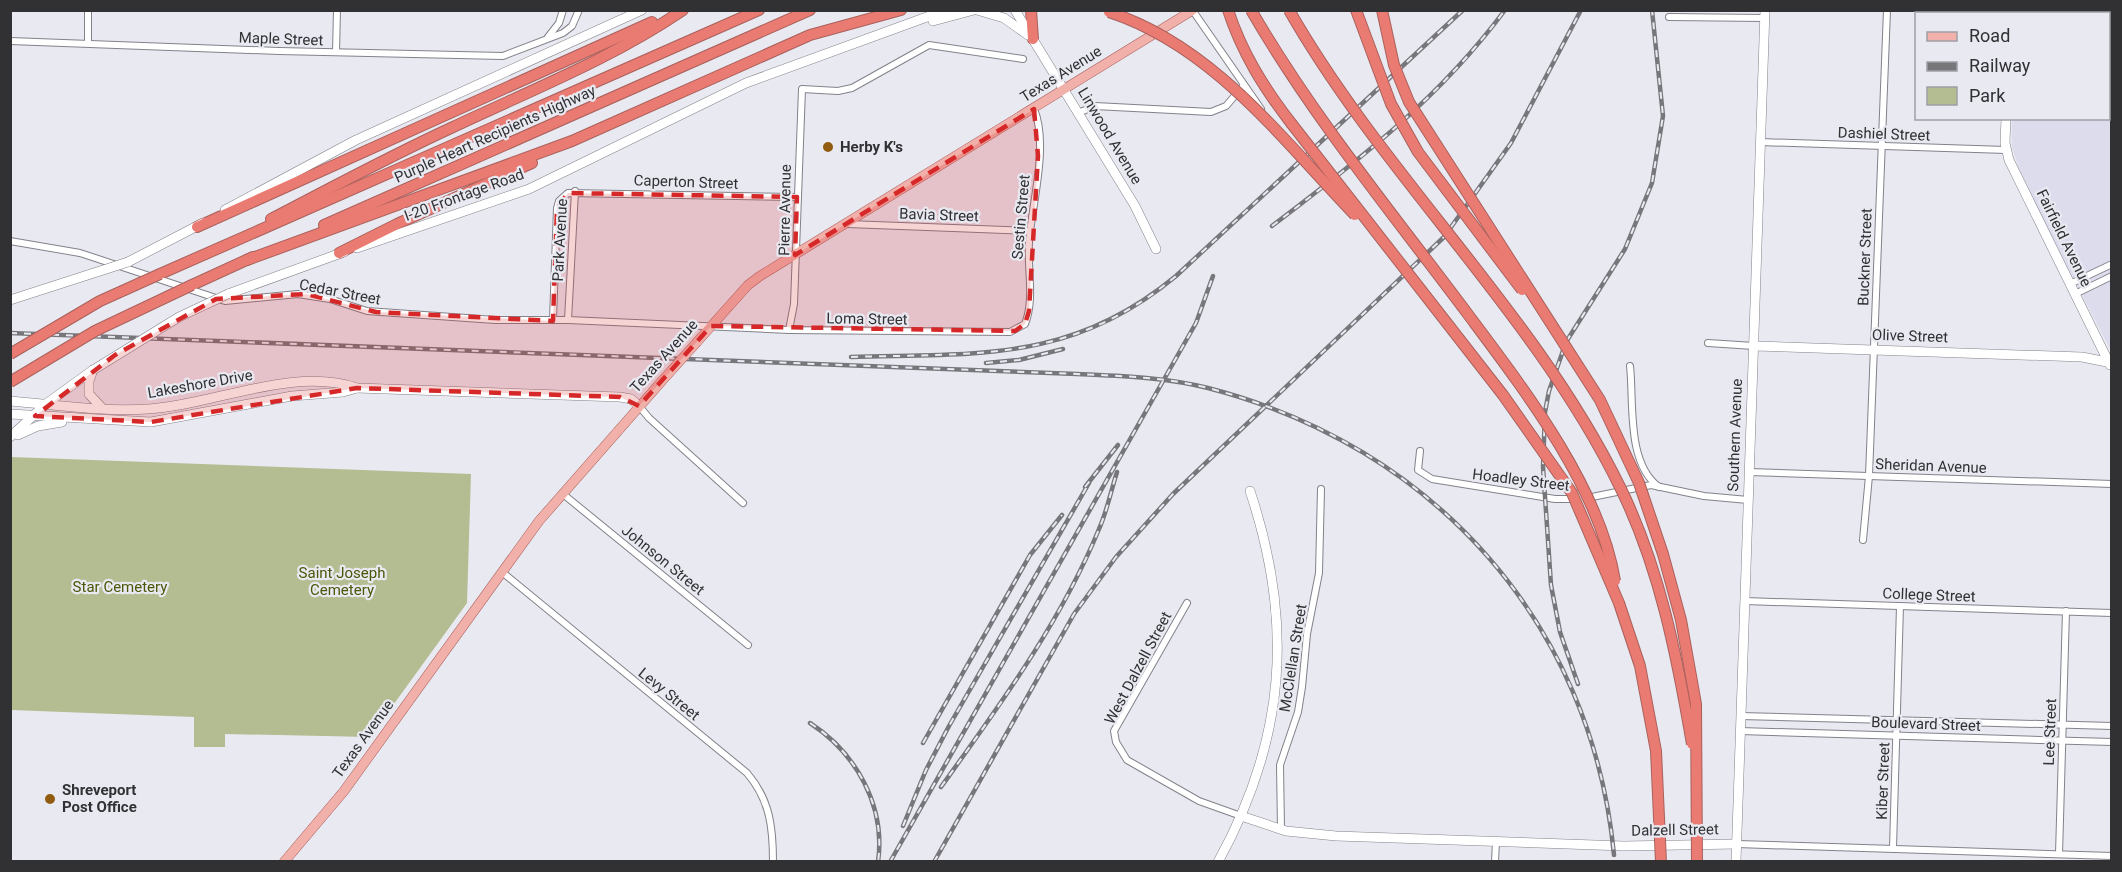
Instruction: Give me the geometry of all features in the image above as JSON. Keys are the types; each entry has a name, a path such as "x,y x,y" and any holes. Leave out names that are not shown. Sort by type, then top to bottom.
{"highway":[{"path":"197,227 626,36 673,10"},
{"path":"188,262 410,147 568,75 639,38 683,10"},
{"name":"Purple Heart Recipients Highway","path":"10,354 80,312 160,274 759,10"},
{"name":"Purple Heart Recipients Highway","path":"10,382 95,331 192,285 810,10"},
{"path":"247,260 572,141 779,48 874,10"},
{"path":"832,28 901,10"},
{"path":"1031,10 1033,39"},
{"path":"1103,10 1146,26 1172,39 1212,67 1388,250"},
{"path":"1228,10 1243,50 1269,94 1503,395 1572,493 1619,603 1640,666 1651,713 1659,781 1661,861"},
{"path":"1251,10 1309,101 1542,416 1596,520 1614,575 1619,603"},
{"path":"1289,10 1331,79 1560,385 1611,470 1656,578 1683,692 1695,762"},
{"path":"1356,10 1391,104 1418,152 1575,360"},
{"path":"1382,10 1394,65 1409,102 1575,360 1630,459 1663,554 1688,650 1697,720 1696,861"},
{"path":"339,253 397,224 520,169 572,141"}],"main road":[{"path":"10,300 128,262 356,140 642,10"},
{"name":"I-20 Frontage Road","path":"10,438 46,404 93,370 179,317 228,294 339,253 528,189 746,83 946,10"},
{"path":"887,33 975,10 1004,18 1033,39"},
{"name":"Linwood Avenue","path":"1015,10 1135,206 1156,249"},
{"name":"Texas Avenue","path":"284,861 345,791 502,572 563,494 639,406 753,281 1193,11"},
{"name":"Southern Avenue","path":"1736,861 1765,14"},
{"name":"Fairfield Avenue","path":"2006,120 2006,150 2111,364"},
{"name":"Olive Street","path":"1754,345 2082,357 2111,364"},
{"path":"93,370 89,394 96,404 104,408"},
{"name":"Lakeshore Drive","path":"10,402 149,410 302,383 343,383 357,388 620,397 631,399 639,406"},
{"name":"Lakeshore Drive","path":"10,414 151,422 292,396 344,392 357,388"},
{"path":"10,438 38,426 88,420"},
{"path":"1218,861 1241,816 1266,750 1278,655 1272,570 1251,491"},
{"name":"Dalzell Street","path":"1241,816 1281,829 1319,835 1624,846 1737,844"}],"street":[{"path":"88,10 88,43"},
{"path":"336,52 337,10"},
{"path":"547,38 559,23 562,10"},
{"path":"547,38 568,30 579,10"},
{"name":"Buckner Street","path":"1863,540 1869,476 1887,10"},
{"path":"1193,11 1264,114"},
{"path":"1670,17 1765,14"},
{"name":"Maple Street","path":"10,40 503,56 547,38"},
{"name":"Pierre Avenue","path":"789,330 793,309 796,254 802,89 838,91 852,88 929,45 1023,59"},
{"path":"1078,112 1095,106 1211,112 1226,106 1244,85"},
{"name":"Sestin Street","path":"1022,327 1027,321 1029,306 1030,231 1038,156 1038,121 1034,109"},
{"name":"Dashiel Street","path":"1761,142 2006,150"},
{"name":"Caperton Street","path":"574,191 797,197"},
{"name":"Park Avenue","path":"553,320 557,207 562,196 574,191 568,320"},
{"name":"Bavia Street","path":"846,224 1030,231"},
{"name":"Cedar Street","path":"10,241 80,253 225,301 306,294 376,312 511,321 568,320 711,326"},
{"path":"2070,284 2112,264"},
{"path":"2075,294 2112,276"},
{"name":"Loma Street","path":"711,326 789,330 998,333 1015,331 1022,327"},
{"name":"Olive Street","path":"1708,343 1754,345"},
{"path":"1630,366 1633,429 1645,470 1660,487"},
{"path":"639,406 649,418 743,503"},
{"name":"Hoadley Street","path":"1420,452 1419,470 1432,479 1517,494 1555,499 1595,498 1635,487 1660,487 1704,496 1748,500"},
{"name":"Sheridan Avenue","path":"1749,472 2112,484"},
{"name":"McClellan Street","path":"1281,829 1280,765 1298,712 1307,634 1319,573 1321,489"},
{"name":"Johnson Street","path":"563,494 747,645"},
{"name":"Levy Street","path":"502,572 747,773 756,784 769,810 773,861"},
{"name":"College Street","path":"1745,601 2112,613"},
{"name":"West Dalzell Street","path":"1187,603 1114,731 1116,742 1127,760 1199,801 1241,816"},
{"name":"Kiber Street","path":"1893,848 1900,606"},
{"name":"Lee Street","path":"2059,854 2066,611"},
{"name":"Boulevard Street","path":"1740,716 2112,726"},
{"name":"Boulevard Street","path":"1740,730 2112,742"},
{"path":"1496,841 1496,861"},
{"name":"Dalzell Street","path":"1737,844 2112,856"}],"highlighted area":[{"path":"1034,109 1038,156 1029,311 1025,324 1015,331 711,326 639,406 620,397 357,388 151,422 35,416 115,355 216,299 306,294 376,312 553,321 557,208 568,193 797,197 795,255"}],"shaded area":[{"path":"2111,11 2111,351 2041,216 2018,166 2012,146 2012,120 2110,120 2110,12 2016,12"}],"green space":[{"path":"11,457 471,474 467,603 370,737 225,734 225,747 194,747 194,717 11,710"}],"railway":[{"path":"851,357 982,353 1022,348 1061,339 1099,325 1137,304 1176,276 1463,10"},
{"path":"1272,226 1396,127 1453,72 1505,10"},
{"path":"934,862 1074,614 1116,557 1173,494 1444,237 1511,143 1581,10"},
{"path":"1578,684 1560,632 1551,585 1543,467 1545,412 1549,391 1566,342 1625,249 1652,183 1663,116 1652,10"},
{"path":"890,862 1196,323 1213,276"},
{"path":"10,333 1126,376 1159,379 1208,388 1289,415 1363,453 1430,500 1487,556 1535,620 1573,692 1599,770 1614,855"},
{"path":"986,363 1019,360 1063,349"},
{"path":"1085,487 1118,445"},
{"path":"941,787 985,726 1048,630 1084,563 1102,522 1117,472"},
{"path":"903,826 926,770 949,726 1089,483"},
{"path":"923,743 1030,555 1062,515"},
{"path":"810,723 841,750 854,765 864,783 877,821 878,862"}],"place":[{"name":"Herby K's","path":"828,147"},
{"name":"Shreveport Post Office","path":"50,799"}],"park label":[{"name":"Saint Joseph Cemetery","path":"342,582"},
{"name":"Star Cemetery","path":"120,587"}]}
